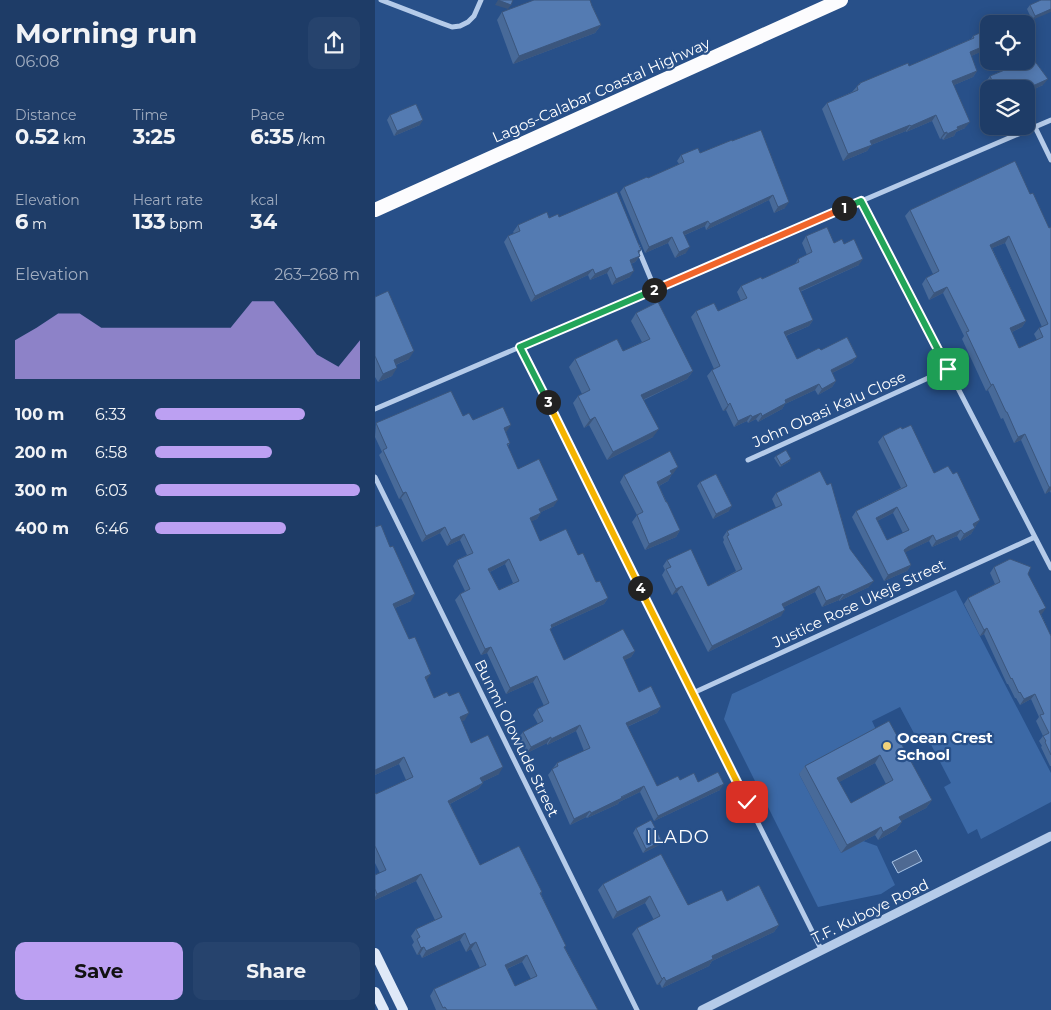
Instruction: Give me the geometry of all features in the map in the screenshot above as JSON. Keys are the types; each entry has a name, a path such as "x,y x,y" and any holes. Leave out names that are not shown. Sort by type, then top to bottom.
{"highway":[{"name":"Lagos-Calabar Coastal Highway","path":"375,210 841,0"}],"main road":[{"path":"375,953 403,1010"},
{"path":"375,992 384,1010"}],"street":[{"path":"381,0 452,27 461,26 468,22 474,16 481,0"},
{"path":"1051,120 1035,127 1051,160"},
{"path":"375,409 1016,135"},
{"path":"861,201 1051,568"},
{"path":"634,238 655,289"},
{"path":"520,347 821,951"},
{"name":"John Obasi Kalu Close","path":"748,460 948,369"},
{"name":"Bunmi Olowude Street","path":"375,477 637,1010"},
{"name":"Justice Rose Ukeje Street","path":"693,693 1035,537"},
{"name":"T.F. Kuboye Road","path":"702,1010 1051,836"}],"shaded area":[{"name":"Ocean Crest School","path":"956,590 1051,773 1051,802 981,839 977,829 968,834 944,787 951,783 925,733 916,737 900,707 872,721 877,732 799,774 841,853 863,841 877,846 895,885 881,894 818,907 724,719 732,694"},
{"path":"916,850 922,861 898,873 892,862"}],"building":[{"path":"498,0 513,0 511,5"},
{"path":"534,0 590,0 601,25 519,56 502,12"},
{"path":"1041,0 1051,0 1051,9 1035,16 1030,5"},
{"path":"980,33 980,48 970,52 977,71 952,81 970,122 957,127 958,129 947,134 947,132 944,133 936,115 870,141 872,145 848,154 827,103 858,90 857,86 860,83 908,63 909,66 974,38 973,36"},
{"path":"1035,61 1048,79 1035,85 1035,80 992,80 990,76 1005,70 1035,70"},
{"path":"416,104 423,120 397,131 390,115"},
{"path":"761,130 789,202 778,207 773,195 710,224 708,221 683,232 690,247 679,252 672,237 649,247 624,187 684,162 681,155 698,148 700,153"},
{"path":"1015,161 1030,194 1033,193 1049,228 1051,227 1051,487 1049,487 1025,434 1018,437 993,384 991,385 966,332 969,331 947,287 934,293 926,278 939,271 910,210","holes":["1009,236 1048,324 1039,328 1043,337 1019,348 1010,328 1026,321 990,245"]},
{"path":"617,192 641,250 638,251 640,256 630,260 634,271 616,279 611,267 595,274 593,269 535,296 508,236 520,231 518,225 547,212 549,218 558,214 559,217"},
{"path":"827,227 834,243 842,239 844,244 854,239 863,259 799,288 813,320 784,332 797,359 847,337 857,357 831,370 836,381 822,389 819,384 785,400 786,403 762,416 761,413 752,417 751,415 738,421 730,403 728,405 712,370 720,366 696,311 714,303 718,311 747,298 741,286 761,277 762,279 799,262 798,259 812,252 806,236"},
{"path":"388,291 414,351 394,360 397,368 383,374 375,356 375,297"},
{"path":"658,302 693,371 641,395 659,429 613,452 595,417 590,420 578,396 590,390 575,359 617,339 623,351 650,339 636,313"},
{"path":"451,391 463,416 469,413 473,420 503,407 511,425 504,428 510,443 507,444 518,469 539,459 558,500 539,509 541,513 530,518 540,541 566,529 578,555 583,553 596,582 600,581 608,598 551,625 552,628 550,629 564,660 623,629 635,651 623,657 639,692 651,686 661,707 626,723 657,786 678,776 680,780 694,773 698,782 718,772 724,784 658,816 644,786 591,813 590,811 574,819 552,769 558,766 557,763 590,748 580,725 531,747 523,732 543,721 537,709 549,703 537,676 510,688 491,647 485,649 460,594 470,589 457,560 473,553 464,534 451,540 445,527 426,536 406,492 403,493 383,450 387,448 376,423","holes":["509,559 519,581 499,590 488,569"]},
{"path":"911,425 934,473 948,466 953,474 957,472 980,520 973,524 975,528 964,534 961,530 936,541 933,535 908,547 904,550 911,565 888,575 856,511 907,486 883,436 901,427 902,429","holes":["897,507 909,530 887,540 876,518"]},
{"path":"786,450 791,459 781,465 776,456"},
{"path":"670,451 678,467 670,471 672,474 657,482 680,530 649,544 637,515 643,512 624,475"},
{"path":"820,471 827,485 831,483 850,549 874,581 826,601 819,586 782,604 785,610 712,646 682,586 676,589 666,569 671,567 667,560 691,549 708,586 742,569 727,536 729,535 727,531 782,505 776,493"},
{"path":"716,474 732,506 716,514 700,482"},
{"path":"381,525 390,547 393,546 415,594 393,604 409,639 415,637 431,674 425,677 434,698 447,692 449,696 459,692 469,713 460,717 471,743 488,735 503,767 480,778 483,783 448,801 480,865 519,846 542,892 540,893 566,946 564,947 598,1010 447,1010 445,1007 443,1008 434,989 486,965 476,942 470,945 465,933 426,951 424,947 421,948 417,939 420,937 416,929 442,917 421,874 377,894 375,875 386,870 375,846 375,793 413,777 404,757 375,770 375,527","holes":["527,955 537,976 515,986 505,965"]},
{"path":"1010,559 1031,567 1028,574 1046,608 1039,611 1051,636 1051,755 1043,736 1049,733 1040,715 1044,714 1035,694 1024,699 1019,693 987,628 984,630 968,598 1000,582 994,567"},
{"path":"889,721 932,800 899,817 902,822 883,832 881,827 847,845 805,766","holes":["880,755 893,780 851,803 837,778"]},
{"path":"651,820 662,841 646,849 636,828"},
{"path":"661,854 688,905 722,890 727,901 759,885 779,925 712,956 713,959 666,981 664,977 662,979 637,928 660,916 650,896 617,912 603,884"}],"place":[{"name":"Ocean Crest School","path":"887,746"}],"district":[{"name":"ILADO","path":"678,837"}],"route":[{"path":"747,802 520,347 861,201 948,369"}]}
